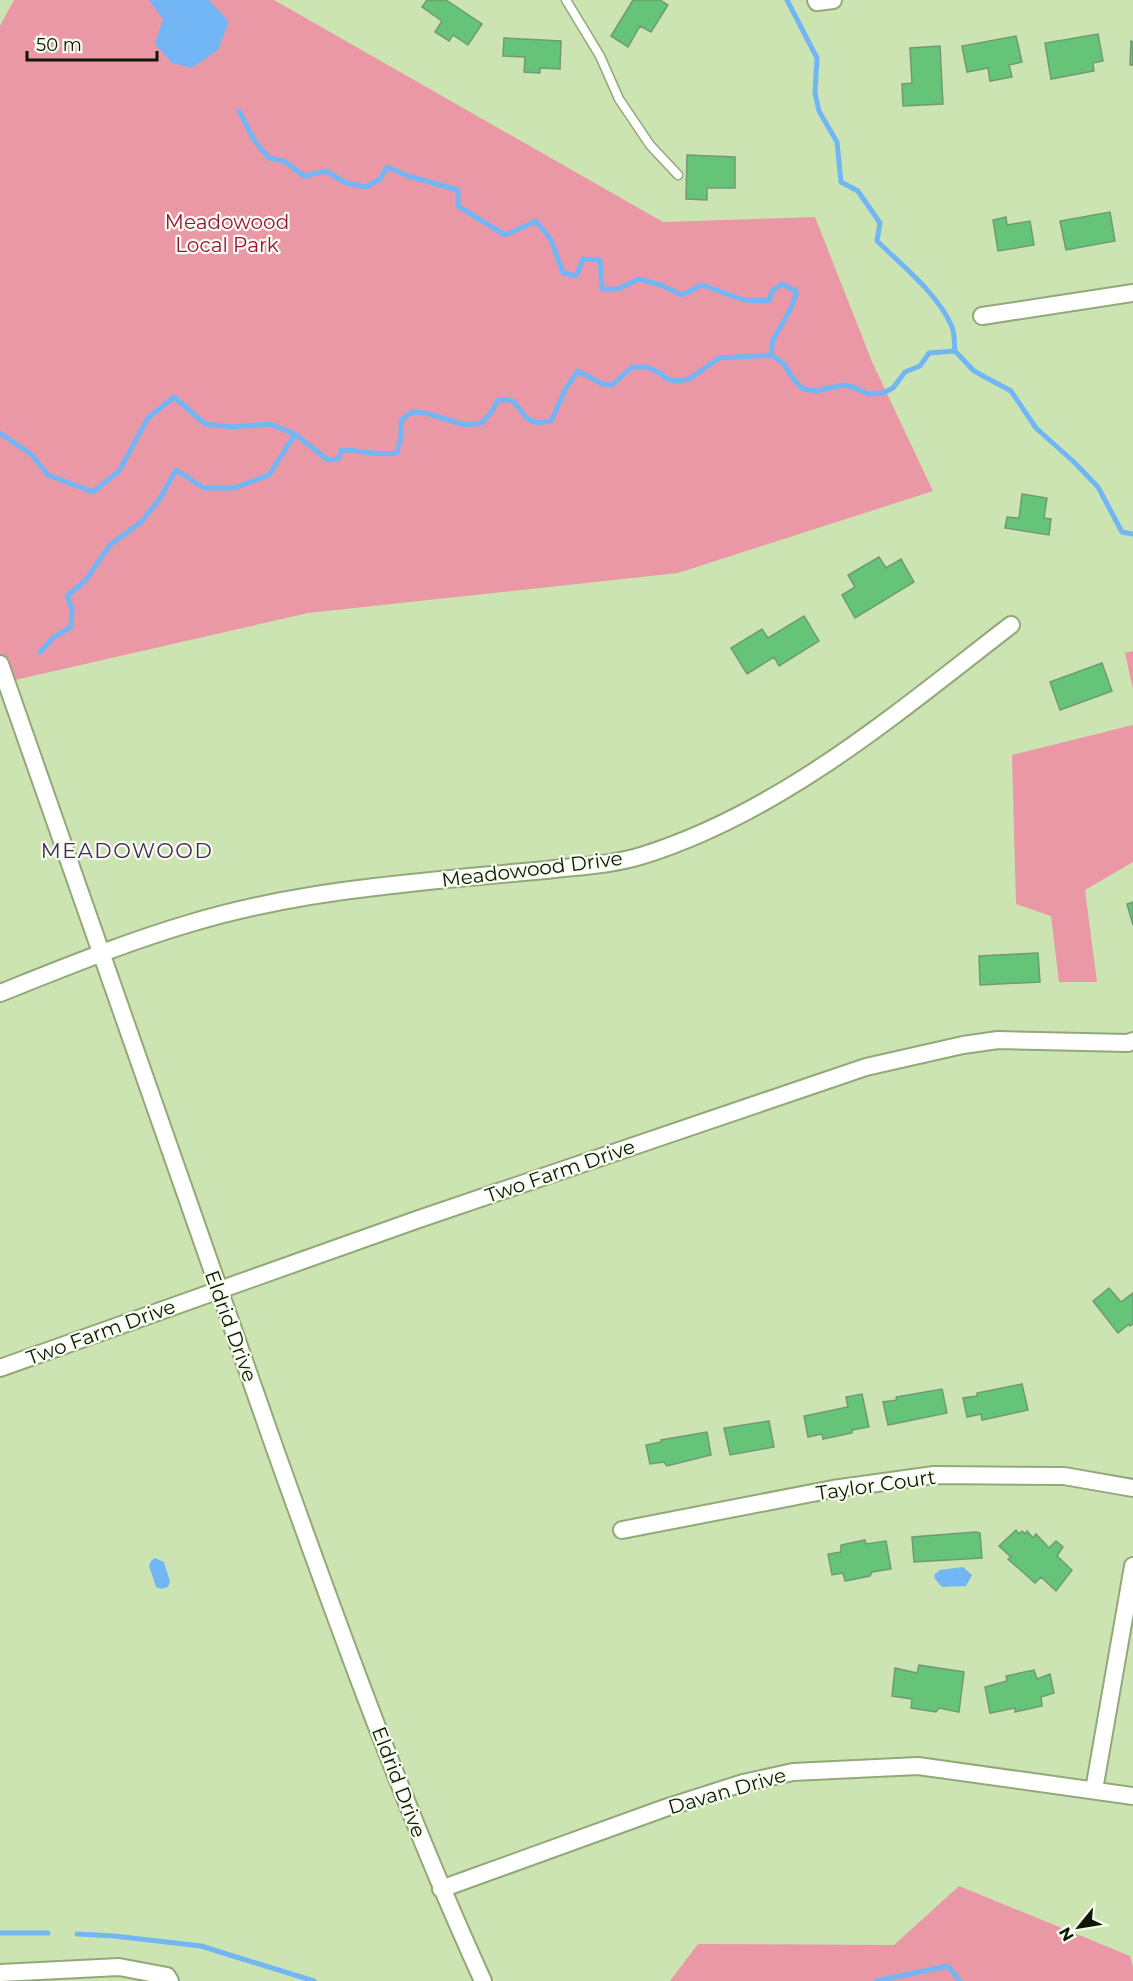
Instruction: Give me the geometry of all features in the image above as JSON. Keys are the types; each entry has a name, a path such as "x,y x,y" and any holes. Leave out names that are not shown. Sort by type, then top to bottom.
{"street":[{"path":"982,316 1133,293"},
{"name":"Meadowood Drive","path":"0,993 101,953 192,922 272,902 375,887 601,864 643,856 710,829 781,792 874,730 1011,625"},
{"name":"Eldrid Drive","path":"0,664 218,1291 321,1579 441,1889 483,1981"},
{"name":"Two Farm Drive","path":"0,1368 419,1219 866,1067 963,1045 998,1041 1128,1043 1133,1041"},
{"name":"Taylor Court","path":"622,1530 833,1489 934,1475 1064,1476 1133,1488"},
{"path":"1094,1790 1133,1566"},
{"name":"Davan Drive","path":"441,1889 666,1808 743,1783 793,1772 918,1766 1133,1796"},
{"path":"0,1973 119,1967 167,1976 171,1981"}],"lane":[{"path":"566,0 600,56 619,99 650,145 678,175"}],"green space":[{"name":"Meadowood Local Park","path":"14,0 274,0 663,222 815,217 873,364 933,491 678,573 308,613 6,682 0,664 0,26"},
{"path":"1133,651 1133,689 1125,653"},
{"path":"1133,725 1133,862 1085,890 1097,982 1059,982 1051,916 1016,904 1012,755"},
{"path":"959,1886 1130,1956 1133,1981 670,1981 698,1944 894,1945"}],"water":[{"path":"149,0 209,0 229,22 218,50 192,68 172,63 155,44 163,19"},
{"path":"155,1558 164,1562 170,1582 168,1587 161,1589 156,1587 149,1566"},
{"path":"963,1567 972,1575 966,1586 942,1587 935,1579 934,1575 940,1570"}],"building":[{"path":"427,0 446,0 482,24 468,45 453,35 449,41 435,32 442,21 422,7"},
{"path":"633,0 660,0 668,5 651,32 640,26 628,47 611,36"},
{"path":"1098,34 1103,61 1093,63 1094,71 1051,79 1045,43"},
{"path":"1016,36 1022,62 1009,65 1012,77 990,81 988,68 967,72 962,46"},
{"path":"504,38 561,41 560,69 540,68 540,73 524,72 525,57 503,56"},
{"path":"1131,41 1133,42 1133,65 1130,65"},
{"path":"940,46 943,104 903,106 902,84 912,83 910,48"},
{"path":"687,155 735,157 735,188 707,188 707,200 686,199"},
{"path":"1110,212 1115,241 1066,250 1060,221"},
{"path":"1006,217 1007,225 1030,221 1034,245 998,251 993,220"},
{"path":"1022,494 1047,498 1044,518 1051,519 1049,535 1005,528 1007,517 1019,518"},
{"path":"879,557 886,568 901,559 914,582 855,618 842,595 855,587 848,575"},
{"path":"804,616 819,641 779,666 774,657 747,674 731,648 762,629 768,638"},
{"path":"1102,663 1112,691 1060,710 1050,682"},
{"path":"1133,902 1133,925 1127,904"},
{"path":"1038,953 1040,982 980,985 979,956"},
{"path":"1109,1288 1121,1302 1133,1293 1133,1324 1130,1326 1129,1324 1118,1333 1093,1301"},
{"path":"1022,1384 1028,1410 982,1420 981,1414 967,1417 963,1398"},
{"path":"942,1389 947,1413 888,1425 883,1402 897,1400 896,1397"},
{"path":"862,1394 869,1427 823,1439 822,1434 808,1437 804,1416 848,1407 846,1397"},
{"path":"769,1421 774,1447 730,1455 724,1428"},
{"path":"707,1432 711,1455 667,1466 664,1462 650,1464 646,1445"},
{"path":"1016,1530 1019,1534 1022,1531 1025,1534 1027,1531 1033,1538 1036,1534 1049,1548 1056,1541 1063,1547 1057,1556 1072,1570 1056,1591 1041,1577 1035,1583 1008,1559 1011,1557 999,1546"},
{"path":"980,1533 982,1558 914,1562 912,1537"},
{"path":"865,1540 866,1544 886,1541 891,1569 872,1572 870,1576 845,1581 843,1573 832,1575 828,1554 841,1552 841,1545"},
{"path":"919,1665 964,1672 959,1712 939,1708 936,1712 911,1708 912,1699 892,1696 895,1668 917,1673"},
{"path":"1034,1670 1037,1679 1050,1674 1054,1693 1041,1697 1042,1706 1015,1712 1015,1708 990,1713 985,1687 1007,1681 1006,1676"}],"waterway":[{"path":"787,0 817,58 815,93 819,111 837,142 841,182 858,191 880,223 877,241 919,281 938,303 952,327 955,351"},
{"path":"239,111 254,140 269,158 284,161 304,176 326,171 346,183 366,187 380,179 387,167 408,176 458,190 458,206 505,235 536,221 551,240 563,273 576,276 583,259 600,260 602,289 618,289 639,279 661,285 682,295 702,285 744,300 769,301 772,291 782,284 797,292 773,340 771,355"},
{"path":"0,433 31,454 48,475 93,492 119,471 148,418 174,397 205,424 232,427 270,424 295,434 328,460 338,459 342,450 397,453 401,437 401,420 412,412 426,413 465,425 482,423 497,401 510,400 532,421 539,423 551,421 566,388 578,371 602,384 612,385 632,367 647,367 667,379 677,381 689,379 719,358 771,355 783,363 803,389 816,391 843,385 868,394 883,393 893,388 905,372 920,366 929,353 955,351 974,371 1011,391 1036,428 1098,487 1122,532 1133,534"},
{"path":"40,652 54,637 71,627 72,609 67,596 85,581 110,545 141,522 159,500 176,470 204,488 234,488 269,475 295,434"},
{"path":"0,1933 48,1933"},
{"path":"77,1934 201,1946 314,1981"},
{"path":"876,1981 948,1966 960,1981"}],"district":[{"name":"MEADOWOOD","path":"127,851"}]}
